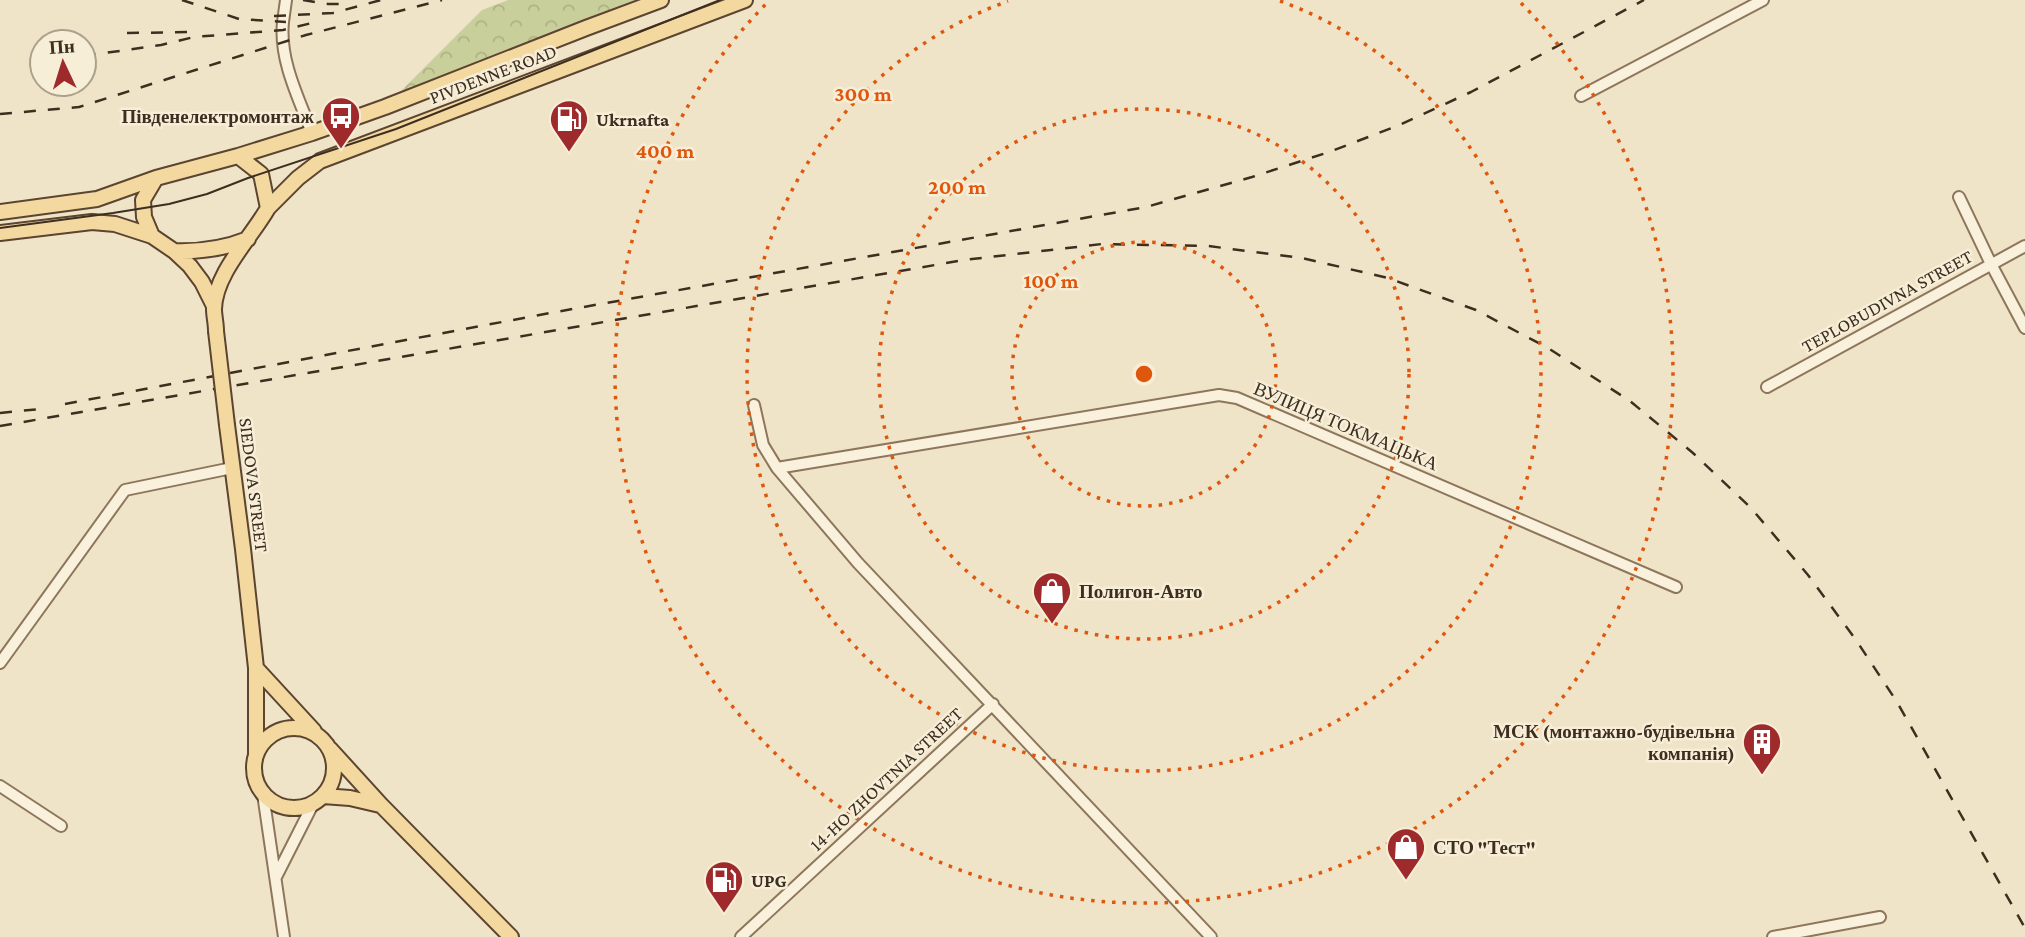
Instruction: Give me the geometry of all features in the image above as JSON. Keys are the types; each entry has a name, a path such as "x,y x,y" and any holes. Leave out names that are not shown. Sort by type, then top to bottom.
{"main road":[{"name":"PIVDENNE ROAD","path":"238,156 385,107 661,0"},
{"name":"PIVDENNE ROAD","path":"268,208 298,178 320,161 745,0"},
{"path":"0,212 97,199 156,177 238,156 261,174 268,208 250,238 201,252 174,251 152,236 115,224 92,222 0,233"},
{"path":"152,236 144,217 143,200 156,177"},
{"name":"SIEDOVA STREET","path":"250,238 230,264 214,306 256,668 256,755"},
{"name":"SIEDOVA STREET","path":"174,251 202,282 214,306"},
{"path":"256,668 381,805 511,937"},
{"path":"318,800 330,786 334,774 334,761 326,744 312,732 300,729 286,729 273,734 263,743 256,755 254,769 256,782 263,794 273,803 286,808 300,808 318,800 350,798 381,805"}],"street":[{"path":"286,0 283,22 285,54 312,133"},
{"path":"1581,96 1763,0"},
{"path":"1958,197 2025,328"},
{"name":"TEPLOBUDIVNA STREET","path":"1767,387 2025,246"},
{"name":"ВУЛИЦЯ ТОКМАЦЬКА","path":"777,468 1219,396 1237,398 1676,587"},
{"path":"754,405 763,445 777,468 858,563 1211,937"},
{"path":"0,663 125,490 232,468"},
{"name":"14-HO ZHOVTNIA STREET","path":"741,937 993,704"},
{"path":"0,786 61,827"},
{"path":"263,794 284,937"},
{"path":"276,877 318,800"},
{"path":"1773,937 1880,917"}],"green space":[{"path":"508,0 661,0 385,107 482,10"}],"tram line":[{"path":"0,228 169,204 207,194 396,129 720,0"}],"railway":[{"path":"182,0 239,19 286,22"},
{"path":"303,0 341,4"},
{"path":"274,16 333,13 381,0"},
{"path":"0,114 79,107 306,35 442,0"},
{"path":"65,404 550,313 1146,207 1252,177 1397,126 1471,92 1644,0"},
{"path":"98,54 161,45 194,37 283,30 316,22"},
{"path":"127,33 194,32"},
{"path":"0,426 964,260 1102,244 1208,246 1302,258 1388,278 1476,310 1548,348 1630,401 1693,453 1751,508 1808,575 1897,702 2025,928"},
{"path":"0,413 40,409"}],"place":[{"name":"Південелектромонтаж","path":"341,150"},
{"name":"Ukrnafta","path":"569,153"},
{"name":"Полигон-Авто","path":"1052,625"},
{"name":"МСК (монтажно-будівельна компанія)","path":"1762,776"},
{"name":"СТО \"Тест\"","path":"1406,881"},
{"name":"UPG","path":"724,914"}]}
